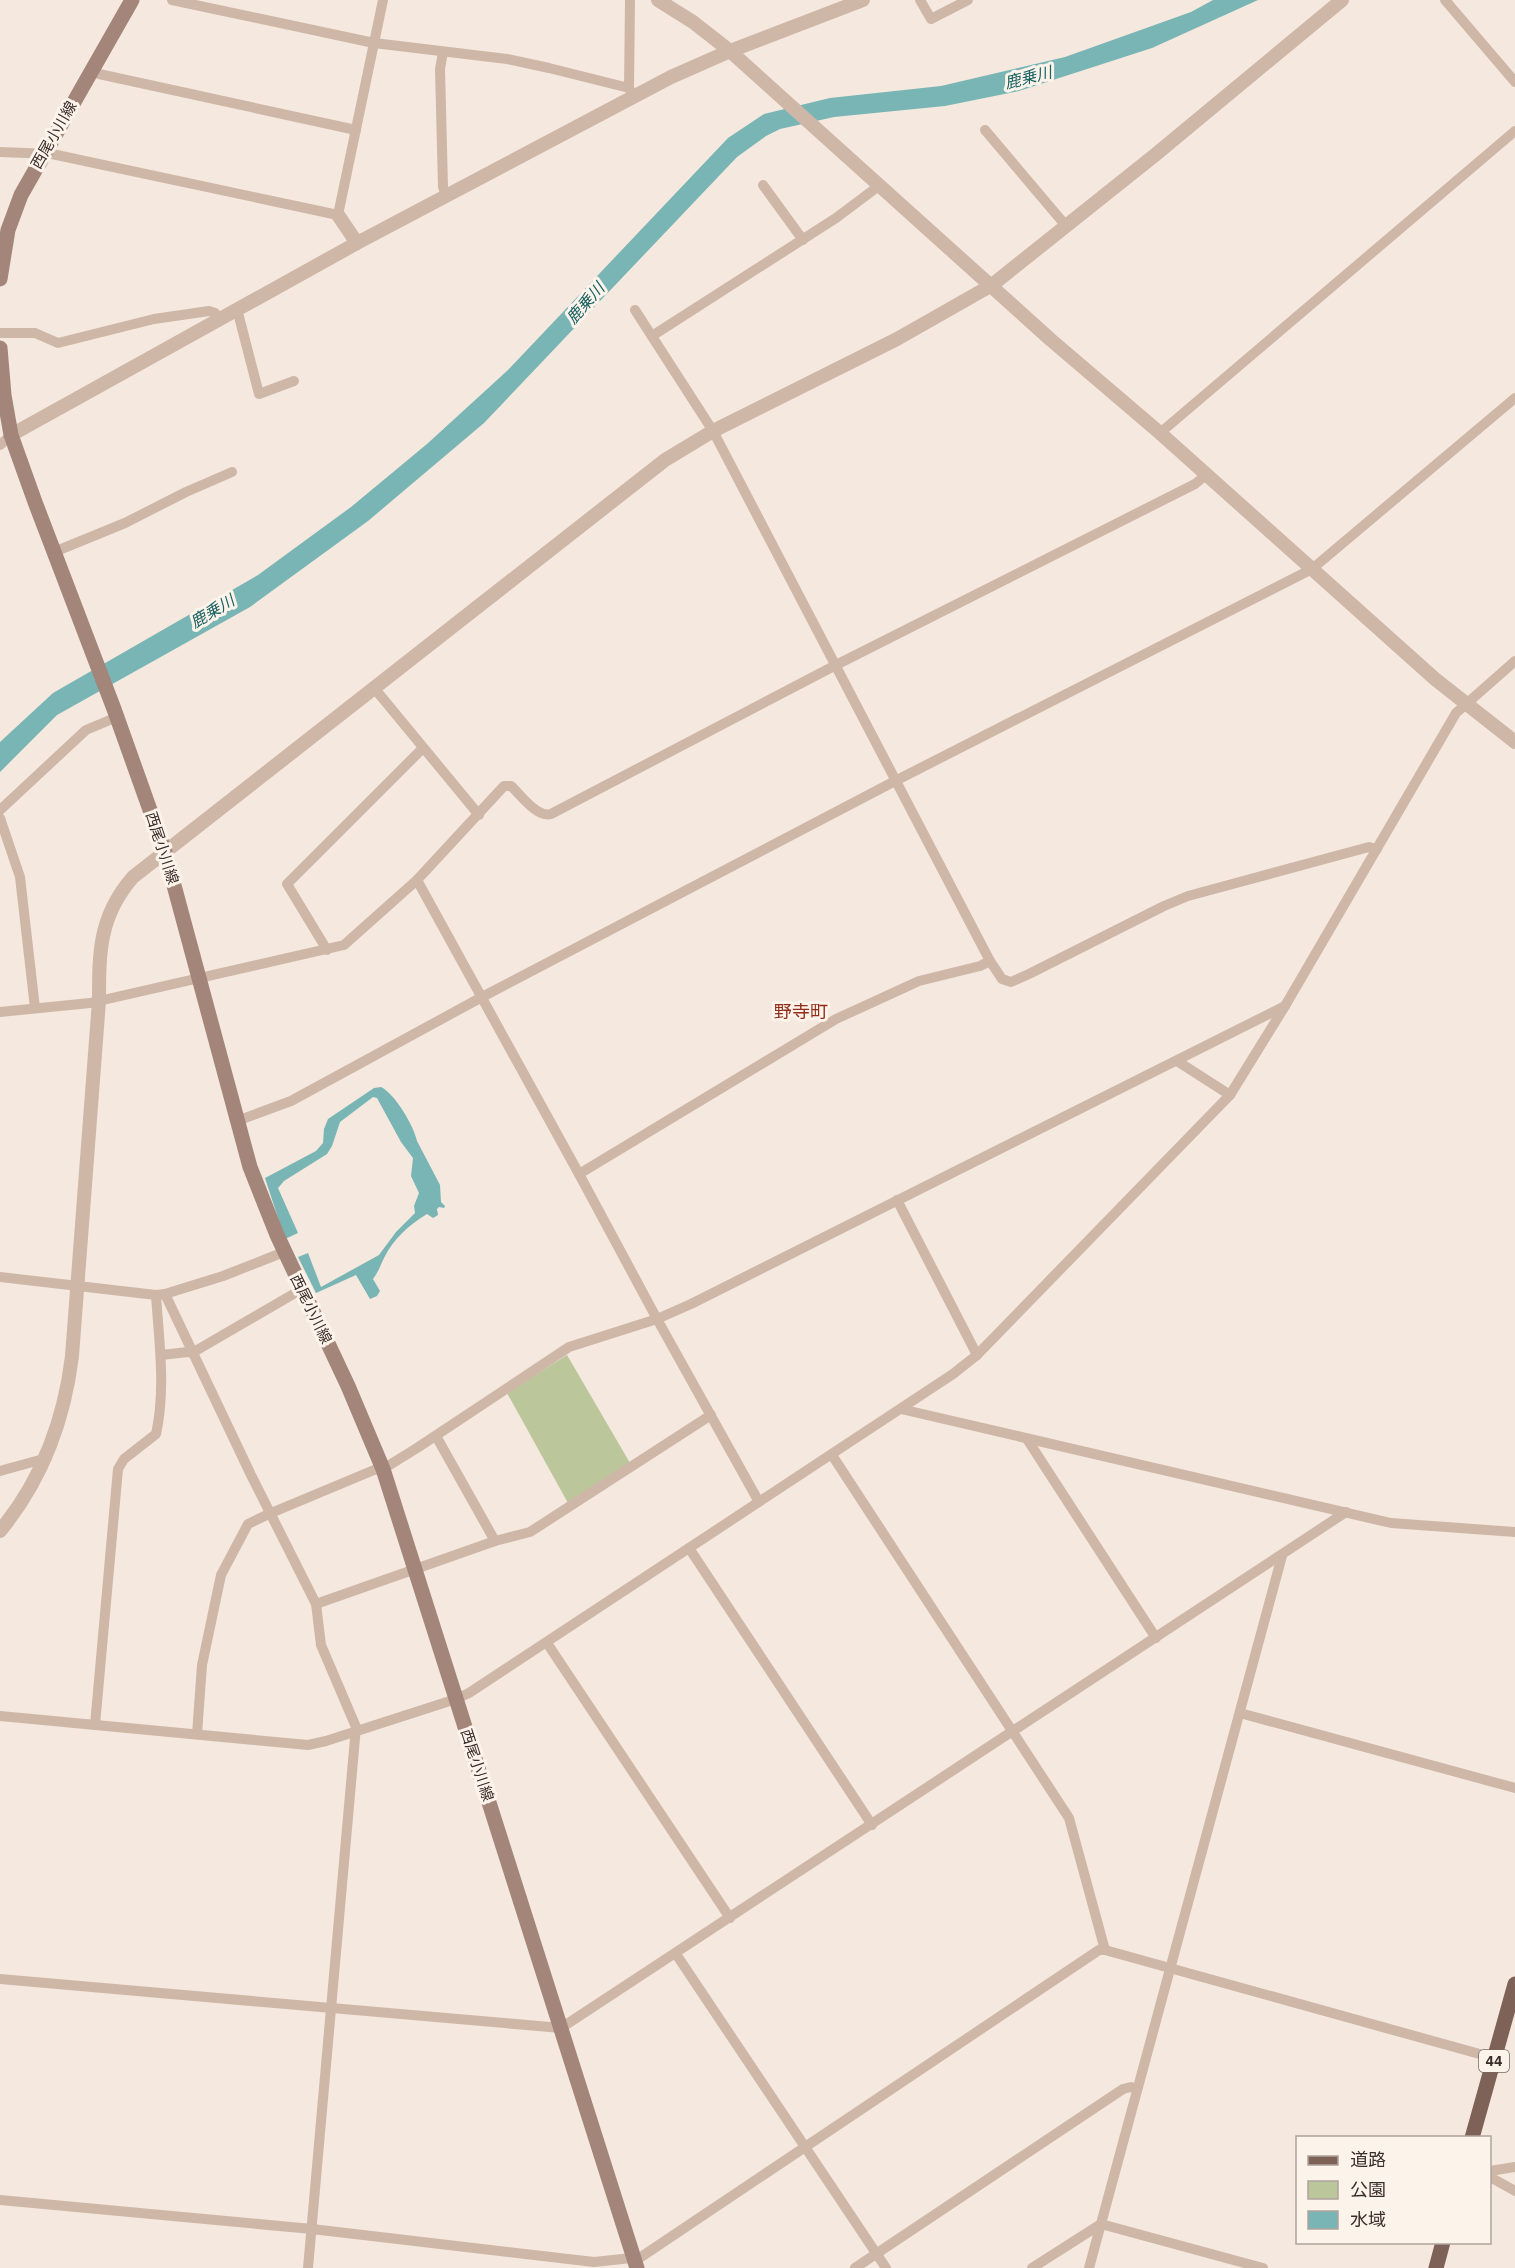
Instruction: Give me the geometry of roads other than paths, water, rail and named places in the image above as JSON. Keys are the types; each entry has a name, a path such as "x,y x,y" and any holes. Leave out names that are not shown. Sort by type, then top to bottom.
{"main road":[{"name":"西尾小川線","path":"0,279 13,213 30,175 132,0"},
{"name":"西尾小川線","path":"0,348 6,440 54,552 90,645 165,852 237,1121 257,1187 284,1252 365,1425 382,1469 636,2263"},
{"name":"44","path":"1473,2136 1515,1984"},
{"path":"1436,2268 1442,2244"}],"street":[{"path":"172,0 374,43 507,59 549,68 631,93"},
{"path":"338,215 383,0"},
{"path":"630,0 631,93"},
{"path":"658,0 675,4 693,22 767,83 1051,340 1160,433 1465,704 1515,742"},
{"path":"6,440 237,309 631,93 730,51 863,0"},
{"path":"920,0 931,19 968,0"},
{"path":"0,1531 21,1505 47,1458 63,1410 70,1373 99,1001 99,955 103,930 111,910 133,877 640,478 713,431 897,339 992,285 1067,227 1342,0"},
{"path":"1445,0 1515,82"},
{"path":"443,52 440,69 442,187 446,196"},
{"path":"92,71 356,130"},
{"path":"985,130 1067,227"},
{"path":"1160,433 1515,131"},
{"path":"0,152 52,154 338,215 357,243"},
{"path":"763,185 803,240"},
{"path":"652,336 803,240 880,185"},
{"path":"237,309 259,394 294,381"},
{"path":"635,310 713,431 1002,980 1011,982 1188,896 1369,847 1377,849"},
{"path":"0,333 35,333 58,343 154,319 209,311 215,313 220,319"},
{"path":"237,1121 291,1101 482,997 897,780 1312,569 1515,398"},
{"path":"54,552 125,524 186,492 232,472"},
{"path":"0,1012 99,1001 327,950 348,942 417,880 504,786 508,785 540,814 547,816 836,665 1195,484 1206,475"},
{"path":"0,1716 308,1745 356,1732 456,1699 547,1642 901,1409 977,1355 1230,1095 1285,1006 1456,714 1515,661"},
{"path":"375,688 479,815"},
{"path":"0,810 86,730 116,713"},
{"path":"327,950 287,884 423,748"},
{"path":"0,818 20,877 35,1008"},
{"path":"417,880 759,1502"},
{"path":"579,1174 836,1019 919,981 980,966 990,961"},
{"path":"197,1734 202,1665 221,1575 248,1524 374,1470 382,1469 436,1436 569,1347 657,1319 1285,1006"},
{"path":"1177,1060 1230,1095"},
{"path":"897,1200 977,1355"},
{"path":"0,1277 160,1295 223,1276 284,1252"},
{"path":"161,1355 192,1353 302,1289"},
{"path":"160,1295 192,1353 316,1604 321,1645 356,1727 308,2268"},
{"path":"95,1725 118,1469 124,1458 156,1434 160,1416 160,1295"},
{"path":"901,1409 1400,1524 1515,1532"},
{"path":"316,1604 495,1541 530,1532 711,1415"},
{"path":"436,1436 495,1541"},
{"path":"1027,1439 1156,1638"},
{"path":"832,1455 1014,1731 1072,1825 1105,1950"},
{"path":"0,1471 47,1458"},
{"path":"0,1979 561,2028 1346,1512"},
{"path":"689,1548 872,1825"},
{"path":"1089,2268 1282,1556"},
{"path":"547,1642 730,1918"},
{"path":"1240,1713 1515,1788"},
{"path":"0,2200 312,2229 594,2262 636,2263 641,2257 1099,1950 1494,2058"},
{"path":"676,1954 886,2268"},
{"path":"855,2268 1123,2090 1131,2087 1137,2089"},
{"path":"1491,2171 1515,2167"},
{"path":"1491,2178 1515,2191"},
{"path":"1032,2268 1101,2224 1263,2268"}],"water":[{"name":"鹿乗川","path":"1213,0 1258,0 1152,48 1019,91 945,106 834,117 780,129 766,136 737,157 484,423 368,521 250,607 57,715 0,772 0,742 53,693 258,575 351,507 427,444 508,370 728,138 764,114 830,98 941,86 1065,57 1191,12"},
{"path":"381,1087 398,1103 408,1119 440,1185 441,1202 445,1206 437,1209 438,1215 433,1218 427,1214 414,1223 392,1244 373,1279 380,1291 377,1296 370,1299 356,1275 316,1293 298,1257 308,1253 321,1287 379,1255 396,1232 415,1213 414,1206 419,1193 411,1176 413,1158 401,1142 377,1098 373,1097 340,1122 327,1154 284,1181 278,1188 298,1233 285,1239 265,1178 316,1151 323,1143 324,1129 328,1119 374,1088"}],"district":[{"name":"野寺町","path":"801,1012"}]}
